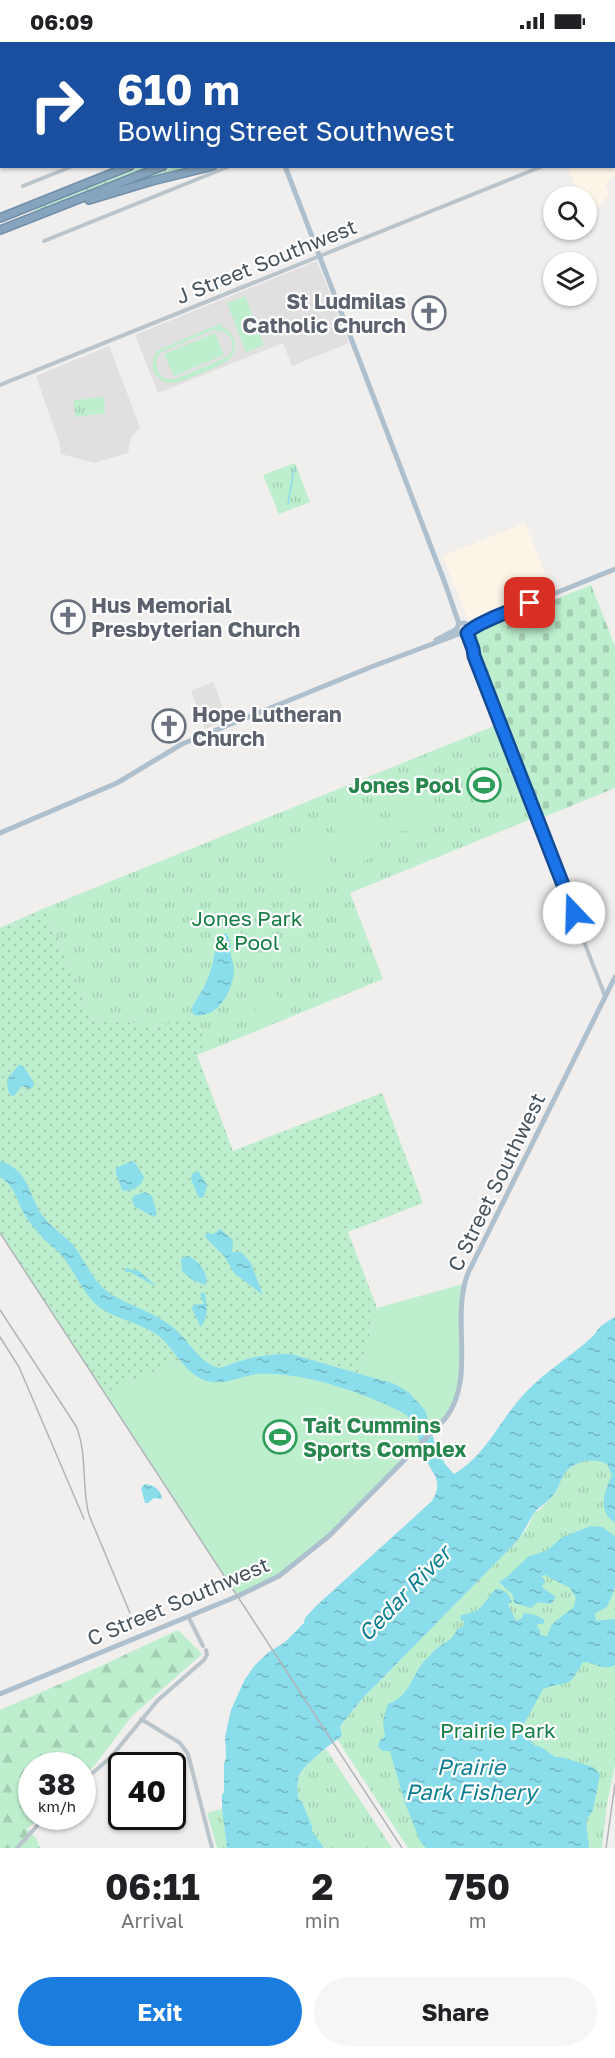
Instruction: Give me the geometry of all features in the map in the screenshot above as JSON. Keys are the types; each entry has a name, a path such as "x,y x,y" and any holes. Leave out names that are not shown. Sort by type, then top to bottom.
{"highway":[{"path":"101,178 118,168"},
{"path":"0,218 125,168"},
{"path":"0,230 158,168"},
{"path":"60,207 205,168"}],"main road":[{"path":"286,168 463,629"},
{"path":"0,833 110,787 182,744 615,569"},
{"name":"C Street Southwest","path":"0,1694 264,1585 292,1567 329,1536 452,1410 461,1386 461,1294 468,1273 615,977"}],"street":[{"path":"22,186 68,168"},
{"path":"44,241 225,168"},
{"name":"J Street Southwest","path":"0,385 538,168"},
{"path":"463,629 606,997"},
{"path":"96,1770 110,1758 158,1700 204,1660 207,1654 205,1648 188,1616"},
{"path":"141,1719 180,1743 188,1754 212,1848"},
{"path":"17,1848 33,1830"}],"shaded area":[{"path":"568,168 614,168 615,175 605,186 611,192 598,207 597,186 575,186"},
{"path":"317,261 349,343 292,366 283,343 158,393 135,335"},
{"path":"109,346 140,427 131,437 128,453 94,463 61,454 36,376"},
{"path":"525,523 550,586 468,620 443,556"},
{"path":"213,682 228,720 205,729 191,691"}],"green space":[{"path":"139,168 149,168 36,212 35,208"},
{"path":"172,168 203,168 133,183"},
{"path":"245,296 264,345 246,352 227,303"},
{"path":"222,323 222,327 235,341 235,350 230,359 191,378 175,383 165,382 154,372 153,361 158,350","holes":["213,330 225,332 232,344 227,357 176,379 166,379 158,373 156,360 161,352"]},
{"path":"215,333 224,355 174,376 164,354"},
{"path":"104,397 105,413 75,417 74,400"},
{"path":"295,463 310,502 279,514 263,475"},
{"path":"591,585 615,646 615,788 541,818 471,633"},
{"name":"Jones Park & Pool","path":"494,726 531,819 350,893 383,979 210,1050 193,1015 166,1025 93,1020 45,908"},
{"name":"Jones Pool","path":"492,765 504,795 476,806 464,776"},
{"path":"423,782 430,800 429,816 418,827 399,831 383,797 386,791 397,785"},
{"path":"361,797 384,853 349,867 327,811"},
{"path":"314,837 330,858 331,874 320,880 293,885 284,868 285,853 295,842"},
{"path":"45,908 93,1020 166,1025 193,1014 210,1050 197,1055 233,1151 382,1093 423,1203 348,1232 377,1308 359,1374 290,1355 259,1356 220,1368 204,1363 197,1353 105,1393 0,1233 0,928"},
{"path":"267,989 279,997 283,1011 261,1018 257,1016 251,995 258,990"},
{"name":"Tait Cummins Sports Complex","path":"463,1284 461,1386 452,1410 345,1520 279,1576 238,1596 105,1393 197,1353 204,1363 220,1368 259,1356 290,1355 359,1374 377,1308"},
{"name":"Prairie Park Fishery","path":"615,1424 615,1765 607,1804 602,1848 408,1848 337,1739 342,1736 340,1726 362,1699 517,1541 526,1530 535,1512 540,1510 556,1492 568,1469 579,1463"},
{"path":"178,1630 202,1654 132,1716 96,1764 96,1752 18,1752 18,1830 28,1830 36,1838 40,1848 0,1848 0,1710"},
{"path":"326,1749 392,1848 324,1848 316,1838 298,1799 297,1778 312,1759"},
{"path":"222,1809 227,1848 217,1848 207,1813"}],"water":[{"path":"226,933 230,941 234,968 231,986 223,1002 217,1008 210,1013 194,1015 191,1010 209,975 218,939"},
{"path":"19,1065 23,1066 34,1086 30,1089 22,1086 14,1096 10,1095 7,1079"},
{"name":"Cedar River","path":"0,1161 18,1171 24,1178 40,1212 73,1245 101,1286 116,1297 169,1324 207,1362 220,1368 254,1357 291,1354 395,1384 408,1392 425,1410 434,1440 445,1464 454,1474 484,1447 518,1401 534,1384 615,1317 615,1523 609,1518 604,1507 605,1495 612,1475 607,1464 584,1461 569,1469 556,1492 534,1513 517,1541 362,1699 340,1726 342,1736 304,1769 298,1781 298,1799 302,1802 312,1831 324,1848 227,1848 222,1809 226,1757 225,1737 231,1710 245,1679 255,1665 285,1642 304,1623 305,1618 316,1606 432,1501 437,1487 436,1477 424,1455 415,1428 402,1412 359,1393 324,1382 273,1374 257,1374 217,1382 210,1382 197,1376 152,1331 105,1311 92,1301 64,1258 27,1219 11,1187 0,1177"},
{"path":"132,1161 144,1177 136,1188 122,1190 116,1168"},
{"path":"198,1171 207,1185 204,1197 199,1198 191,1179 192,1174"},
{"path":"145,1192 152,1196 157,1214 154,1217 134,1206 132,1199 134,1196"},
{"path":"220,1229 233,1240 232,1252 241,1252 251,1263 263,1295 234,1273 225,1257 205,1236 207,1233 213,1234"},
{"path":"188,1256 202,1268 207,1281 206,1285 192,1280 182,1271 181,1260"},
{"path":"125,1268 139,1271 157,1287 130,1272 125,1272"},
{"path":"204,1292 207,1310 201,1327 192,1309 193,1305 204,1304 200,1294"},
{"path":"145,1484 156,1488 162,1499 154,1498 145,1503 141,1488"},
{"name":"Prairie Park Fishery","path":"591,1526 602,1527 615,1536 615,1588 607,1607 595,1613 596,1621 615,1619 615,1665 603,1667 583,1662 570,1681 543,1689 524,1724 525,1732 534,1745 555,1757 593,1767 600,1774 593,1810 586,1821 589,1848 426,1848 420,1841 405,1803 390,1751 382,1751 378,1746 380,1740 385,1737 383,1721 388,1704 401,1696 424,1661 450,1639 457,1629 463,1627 464,1621 460,1620 461,1615 479,1609 496,1589 504,1591 510,1597 512,1602 508,1604 516,1621 521,1619 524,1613 545,1620 537,1627 540,1635 547,1636 552,1624 574,1607 576,1597 570,1588 546,1575 541,1576 545,1581 542,1587 556,1597 551,1604 538,1602 531,1608 514,1603 513,1595 499,1582 529,1556 546,1551 563,1537"}],"waterway":[{"path":"288,504 294,468"}],"railway":[{"path":"0,1233 402,1848"},
{"path":"0,1310 76,1426 82,1448 89,1515 130,1613"},
{"path":"0,1337 19,1367 84,1519"},
{"path":"606,1848 615,1784"}],"place":[{"name":"St Ludmilas Catholic Church","path":"429,313"},
{"name":"Hus Memorial Presbyterian Church","path":"68,617"},
{"name":"Hope Lutheran Church","path":"169,726"},
{"name":"Jones Pool","path":"484,785"},
{"name":"Tait Cummins Sports Complex","path":"280,1437"}],"route":[{"path":"530,603 472,627 467,633 574,913"}],"park label":[{"name":"Prairie Park","path":"498,1730"}]}
